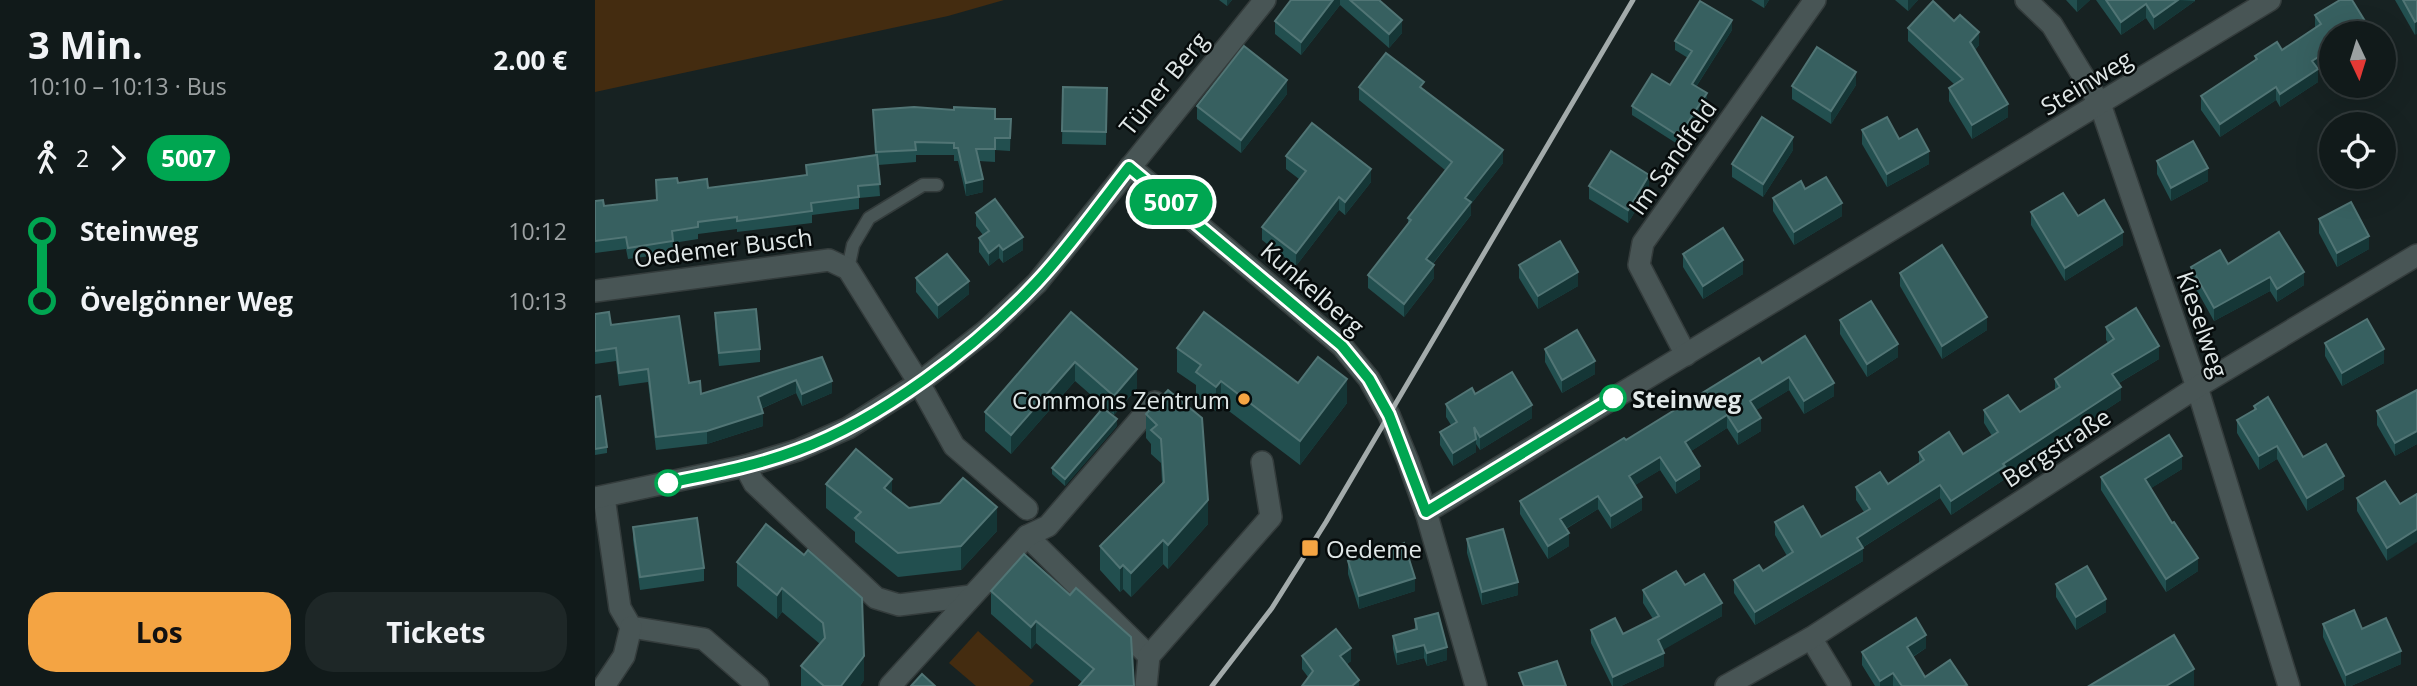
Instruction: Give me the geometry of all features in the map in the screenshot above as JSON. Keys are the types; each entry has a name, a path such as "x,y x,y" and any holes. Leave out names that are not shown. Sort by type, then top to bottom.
{"street":[{"name":"Tüner Berg","path":"600,497 745,466 798,450 848,428 919,383 987,330 1037,283 1265,0"},
{"name":"Im Sandfeld","path":"1686,355 1639,265 1643,243 1815,0"},
{"name":"Kieselweg","path":"2025,0 2052,24 2100,104 2197,387 2289,686"},
{"name":"Steinweg","path":"1426,512 2270,0"},
{"name":"Kunkelberg","path":"1129,167 1342,346 1369,379 1389,415 1426,512 1476,686"},
{"name":"Bergstraße","path":"1726,686 1811,638 2197,387 2417,255"},
{"name":"Oedemer Busch","path":"595,290 829,260 848,269"},
{"path":"848,269 919,383 954,446 1027,509"},
{"path":"890,686 1027,536 1048,526 1155,402"},
{"path":"1146,686 1149,656 1271,517 1262,461"},
{"path":"745,466 754,483 876,598 899,605 971,596"},
{"path":"600,497 620,608 631,626 624,656 604,686"},
{"path":"1027,536 1149,656"},
{"path":"631,626 704,639 758,686"},
{"path":"1811,638 1840,686"}],"lane":[{"path":"848,269 853,245 869,218 923,185 937,185"}],"shaded area":[{"path":"595,0 1004,0 948,16 595,92"},
{"path":"978,631 1034,681 1029,686 976,686 949,663"}],"building":[{"path":"1291,0 1333,0 1301,42 1275,21"},
{"path":"1350,0 1379,0 1402,20 1389,34"},
{"path":"2106,0 2178,0 2154,17 2146,4 2121,22"},
{"path":"2340,0 2352,0 2365,21 2319,21 2315,15"},
{"path":"2403,0 2417,0 2417,21 2415,22"},
{"path":"1700,1 1732,20 1692,84 1707,93 1679,136 1632,106 1652,74 1670,85 1692,51 1675,41"},
{"path":"1933,1 1954,21 1960,15 1979,32 1970,42 2008,104 1972,125 1949,88 1963,79 1908,28"},
{"path":"2319,25 2319,57 2312,61 2318,69 2280,94 2276,87 2220,124 2201,96 2257,59 2255,56 2277,42 2282,50"},
{"path":"1244,46 1287,80 1241,140 1197,106"},
{"path":"1817,47 1856,72 1831,111 1792,86"},
{"path":"1386,53 1424,82 1420,87 1503,150 1465,198 1471,202 1426,259 1434,265 1404,304 1368,275 1452,162 1359,87"},
{"path":"1063,87 1107,88 1106,132 1062,131"},
{"path":"914,107 995,109 995,119 1011,119 1010,138 995,138 995,149 976,149 983,179 966,183 958,148 954,148 954,143 915,142 916,150 876,152 873,110"},
{"path":"1762,117 1793,137 1763,184 1732,164"},
{"path":"1887,117 1899,139 1917,129 1929,151 1887,174 1862,130"},
{"path":"1312,123 1371,169 1345,202 1339,197 1296,253 1262,227 1306,171 1286,156"},
{"path":"2193,141 2208,168 2171,188 2157,161"},
{"path":"1611,151 1649,175 1628,210 1589,186"},
{"path":"877,155 880,184 858,186 859,197 811,203 812,211 737,221 737,217 698,222 698,227 672,231 673,241 628,248 626,237 595,241 595,201 603,200 604,206 657,200 656,180 677,178 678,183 707,179 708,188 807,175 806,165"},
{"path":"1826,177 1842,203 1794,232 1773,198 1801,181 1805,189"},
{"path":"2063,193 2078,216 2104,200 2123,232 2065,268 2031,212"},
{"path":"995,199 1023,237 1003,250 999,245 989,253 979,238 989,231 976,213"},
{"path":"2351,202 2369,236 2337,253 2319,219"},
{"path":"1723,228 1743,260 1703,286 1683,254"},
{"path":"2279,232 2304,272 2277,289 2270,277 2214,308 2191,267 2220,250 2228,264"},
{"path":"1560,241 1578,272 1538,296 1519,265"},
{"path":"1942,245 1987,317 1942,346 1900,273"},
{"path":"947,254 969,281 938,305 916,278"},
{"path":"1871,301 1898,344 1867,364 1840,320"},
{"path":"2136,308 2159,346 2112,374 2121,387 1951,501 1940,485 1857,538 1863,548 1755,612 1734,580 1759,565 1763,571 1793,552 1775,522 1803,506 1821,537 1870,509 1856,487 1880,472 1888,484 1924,460 1919,452 1949,432 1963,454 1998,432 1984,410 2008,395 2020,412 2060,387 2055,379 2114,339 2106,327"},
{"path":"756,309 760,349 719,353 715,313"},
{"path":"609,312 611,325 679,316 689,383 700,381 701,394 822,357 832,381 802,394 796,380 758,397 763,413 707,431 656,437 648,369 619,373 616,348 595,351 595,314"},
{"path":"1071,312 1137,369 1114,396 1075,362 1011,435 985,412"},
{"path":"1204,312 1298,383 1318,357 1347,379 1300,441 1221,381 1216,387 1196,372 1201,365 1177,348"},
{"path":"2367,319 2384,349 2342,373 2325,343"},
{"path":"1577,330 1595,361 1562,380 1545,349"},
{"path":"1805,336 1834,383 1804,401 1789,377 1750,401 1761,418 1738,432 1727,415 1685,442 1700,466 1676,481 1660,457 1629,476 1642,497 1611,516 1598,496 1560,519 1569,533 1548,546 1520,501 1759,358 1762,363"},
{"path":"1512,372 1532,405 1480,437 1474,427 1476,439 1453,453 1440,432 1457,422 1446,404 1472,388 1475,394"},
{"path":"1168,390 1202,418 1208,500 1168,545 1163,540 1131,573 1123,565 1120,568 1100,546 1164,482 1161,439 1151,430 1157,425 1146,414"},
{"path":"2417,390 2417,431 2395,443 2377,411"},
{"path":"600,396 607,447 595,449 595,397"},
{"path":"2268,397 2303,457 2326,444 2344,476 2307,498 2277,446 2259,456 2237,420 2256,409 2254,406"},
{"path":"1103,408 1117,419 1065,479 1052,468"},
{"path":"2169,435 2182,456 2145,479 2198,558 2166,579 2101,477"},
{"path":"856,449 892,479 884,488 909,508 940,503 963,478 997,507 961,546 898,553 855,518 861,512 826,484"},
{"path":"2385,481 2400,504 2417,494 2417,529 2387,548 2357,498"},
{"path":"697,518 704,568 640,577 633,527"},
{"path":"766,524 804,555 808,550 862,598 864,656 841,686 824,686 801,666 825,638 823,623 782,588 777,595 737,562"},
{"path":"1503,529 1518,582 1482,592 1467,539"},
{"path":"1404,543 1415,578 1359,596 1348,561"},
{"path":"1024,554 1070,595 1076,588 1131,637 1134,686 1079,686 1094,669 1036,621 1031,627 991,591"},
{"path":"2087,566 2106,599 2076,617 2056,584"},
{"path":"1676,571 1685,585 1704,574 1722,603 1658,640 1664,653 1613,677 1591,630 1615,618 1623,634 1659,616 1643,590"},
{"path":"2354,610 2362,629 2386,618 2401,651 2346,675 2323,624"},
{"path":"1438,613 1447,647 1427,653 1424,645 1397,652 1393,636 1417,629 1415,619"},
{"path":"1916,618 1926,635 1907,647 1925,677 1950,660 1967,685 1902,686 1893,673 1880,681 1862,652"},
{"path":"1336,629 1351,648 1340,656 1359,680 1352,686 1302,686 1313,671 1302,656"},
{"path":"2174,635 2194,669 2166,686 2089,686"},
{"path":"1557,661 1566,686 1524,686 1519,673"},
{"path":"922,674 935,686 911,686"}],"railway":[{"path":"1212,686 1272,608 1326,522 1633,0"}],"bus line":[{"name":"5007","path":"668,483 745,466 798,450 848,428 919,383 987,330 1037,283 1129,167 1342,346 1369,379 1389,415 1426,512 1613,398"}],"place":[{"name":"Steinweg","path":"1613,398"},
{"name":"Commons Zentrum","path":"1244,399"},
{"name":"Oedeme","path":"1310,548"}]}
